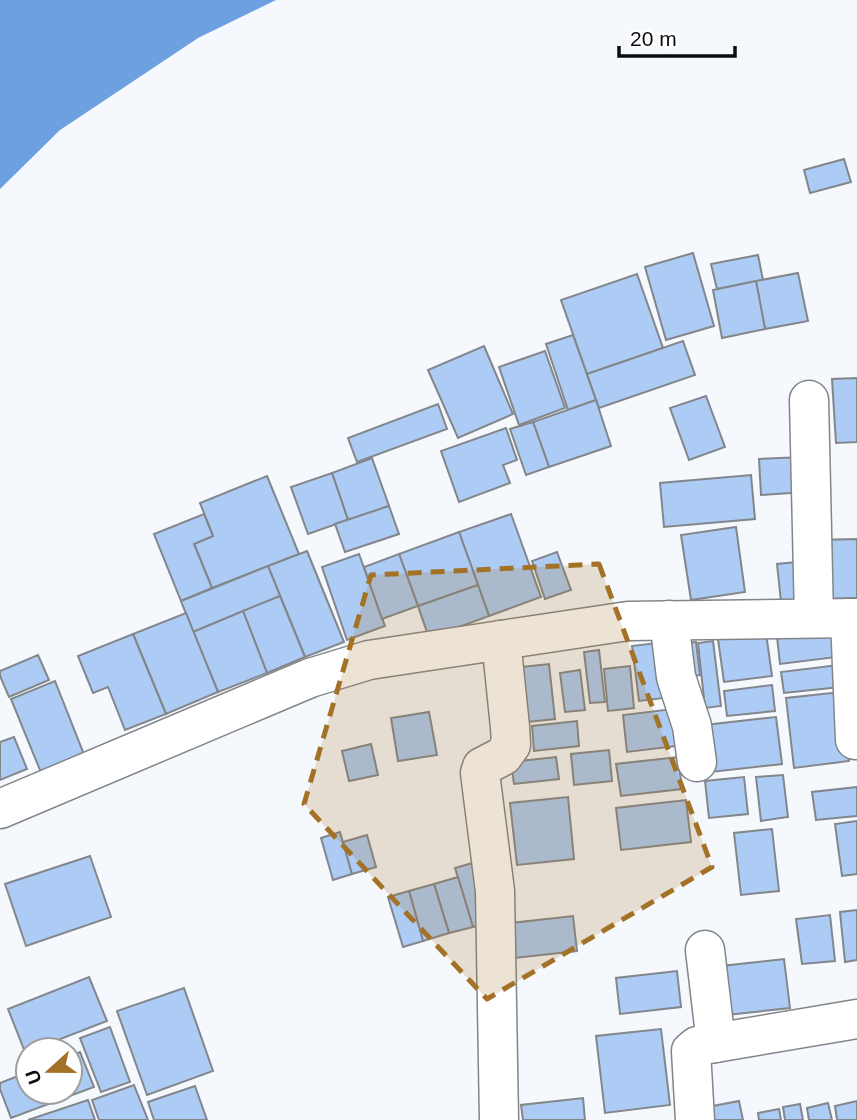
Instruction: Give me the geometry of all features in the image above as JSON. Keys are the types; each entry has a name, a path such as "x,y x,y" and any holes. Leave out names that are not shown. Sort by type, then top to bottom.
{"street":[{"path":"809,400 855,740"},
{"path":"0,809 310,678 369,660 628,621 840,618"},
{"path":"669,620 676,677 692,726 697,762"},
{"path":"499,1120 495,891 480,773 482,767 503,756 510,746 501,640"},
{"path":"705,950 716,1042"},
{"path":"695,1120 691,1051 697,1046 857,1019"}],"highlighted area":[{"path":"599,564 712,867 487,999 304,804 371,575"}],"water":[{"path":"0,0 276,0 198,38 60,130 0,189"}],"building":[{"path":"844,159 851,182 810,193 804,170"},
{"path":"693,253 714,326 666,340 645,267"},
{"path":"758,255 763,280 717,289 711,264"},
{"path":"798,273 808,321 765,329 756,281"},
{"path":"637,274 663,348 587,374 561,300"},
{"path":"756,281 765,329 722,338 713,290"},
{"path":"573,335 596,400 568,410 546,344"},
{"path":"683,341 695,375 599,408 587,374"},
{"path":"484,346 513,414 458,438 428,370"},
{"path":"545,351 565,408 519,425 499,367"},
{"path":"857,378 857,442 836,443 832,379"},
{"path":"706,396 725,447 689,460 670,408"},
{"path":"596,400 611,446 549,467 533,422"},
{"path":"438,404 447,429 357,462 348,438"},
{"path":"533,422 549,467 526,475 510,429"},
{"path":"506,428 517,460 503,465 510,483 459,502 441,451"},
{"path":"803,457 804,492 761,495 759,459"},
{"path":"372,458 389,506 348,520 332,473"},
{"path":"332,473 348,520 308,534 291,487"},
{"path":"751,475 755,519 664,527 660,483"},
{"path":"267,476 299,554 212,588 194,544 213,536 200,503"},
{"path":"389,506 399,534 345,552 335,524"},
{"path":"204,514 213,536 194,544 212,588 181,601 154,534"},
{"path":"511,514 541,597 489,616 459,532"},
{"path":"736,527 745,592 691,600 681,535"},
{"path":"459,532 478,585 418,606 399,554"},
{"path":"857,539 857,598 820,599 818,540"},
{"path":"307,551 344,642 305,657 268,566"},
{"path":"557,552 571,590 545,599 532,561"},
{"path":"359,554 385,626 347,640 322,567"},
{"path":"399,554 418,606 382,619 364,567"},
{"path":"807,561 811,599 781,602 777,564"},
{"path":"268,566 280,596 193,632 181,601"},
{"path":"478,585 489,616 429,638 418,606"},
{"path":"280,596 305,657 267,673 243,611"},
{"path":"243,611 267,673 218,692 193,632"},
{"path":"186,613 218,692 166,714 133,634"},
{"path":"842,630 845,656 780,664 777,637"},
{"path":"766,633 772,676 724,682 718,639"},
{"path":"133,634 166,714 125,730 108,687 93,693 78,656"},
{"path":"713,641 721,706 705,708 698,643"},
{"path":"665,642 672,697 639,701 632,646"},
{"path":"696,642 700,675 682,677 678,643"},
{"path":"599,650 605,702 590,703 584,652"},
{"path":"38,655 49,680 9,697 0,671"},
{"path":"549,664 555,719 528,722 522,667"},
{"path":"838,665 840,687 784,693 781,672"},
{"path":"630,666 634,708 608,711 604,669"},
{"path":"580,670 585,710 565,712 560,673"},
{"path":"55,681 85,757 42,775 11,699"},
{"path":"772,685 775,711 727,716 724,691"},
{"path":"841,692 849,761 794,768 786,698"},
{"path":"681,708 685,745 627,752 623,715"},
{"path":"429,712 437,755 398,761 391,718"},
{"path":"776,717 782,764 711,772 705,725"},
{"path":"577,721 579,746 534,751 532,726"},
{"path":"14,737 27,769 0,780 0,742"},
{"path":"371,744 378,775 349,781 342,751"},
{"path":"609,750 612,781 574,785 571,754"},
{"path":"556,757 559,779 514,784 511,762"},
{"path":"678,757 682,789 621,796 616,764"},
{"path":"783,775 788,817 761,821 756,777"},
{"path":"744,777 748,814 709,818 705,781"},
{"path":"857,787 857,816 816,820 812,792"},
{"path":"568,797 574,859 517,865 510,803"},
{"path":"686,800 691,842 621,850 616,808"},
{"path":"857,821 857,874 842,876 835,824"},
{"path":"772,829 779,891 741,895 734,833"},
{"path":"340,832 352,874 333,880 321,838"},
{"path":"367,835 376,867 352,874 343,842"},
{"path":"90,856 111,917 26,946 5,884"},
{"path":"476,862 493,921 473,927 455,868"},
{"path":"458,877 473,927 449,933 434,884"},
{"path":"434,884 449,933 423,941 409,891"},
{"path":"409,891 423,941 403,947 388,897"},
{"path":"857,910 857,960 845,962 840,912"},
{"path":"830,915 835,961 802,964 796,919"},
{"path":"573,916 577,951 515,958 511,923"},
{"path":"784,959 790,1008 718,1016 713,967"},
{"path":"677,971 681,1007 620,1014 616,978"},
{"path":"89,977 107,1021 68,1036 19,1036 8,1009"},
{"path":"184,988 213,1071 147,1095 117,1011"},
{"path":"110,1027 130,1082 101,1092 84,1048 84,1037"},
{"path":"661,1029 670,1105 605,1113 596,1036"},
{"path":"84,1062 94,1087 84,1091"},
{"path":"14,1078 14,1106 43,1106 11,1118 0,1083"},
{"path":"134,1085 148,1120 99,1120 92,1100"},
{"path":"195,1086 207,1120 154,1120 148,1102"},
{"path":"583,1098 585,1120 523,1120 521,1105"},
{"path":"88,1100 95,1120 28,1120 70,1106 84,1106 84,1101"},
{"path":"739,1101 743,1120 705,1120 702,1108"},
{"path":"857,1101 857,1120 837,1120 835,1106"},
{"path":"828,1103 832,1120 809,1120 807,1108"},
{"path":"800,1104 803,1120 785,1120 783,1107"},
{"path":"779,1109 781,1120 759,1120 758,1113"}]}
